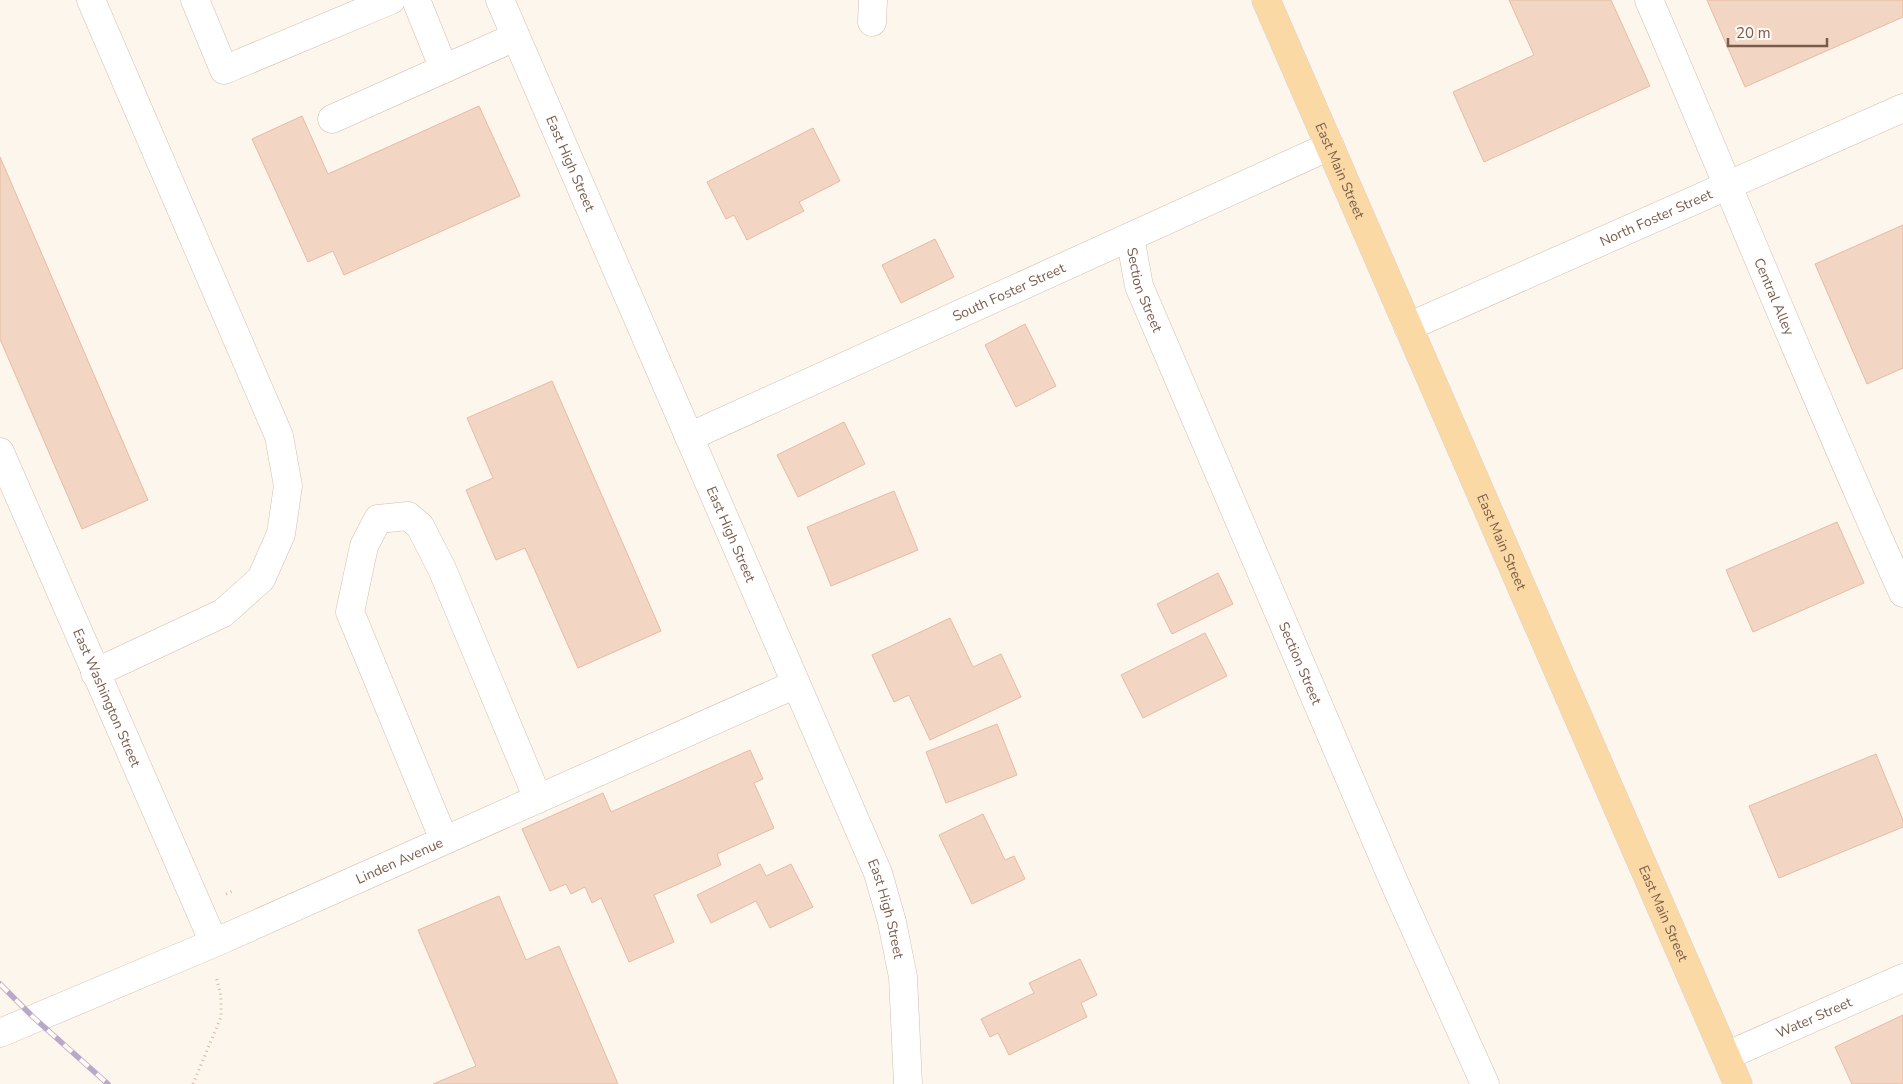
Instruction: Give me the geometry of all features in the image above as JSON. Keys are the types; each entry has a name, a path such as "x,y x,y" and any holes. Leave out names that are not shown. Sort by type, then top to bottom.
{"main road":[{"name":"East Main Street","path":"1266,0 1738,1084"}],"street":[{"path":"91,0 279,436 288,486 281,534 261,579 223,613 95,673"},
{"path":"195,0 224,70 391,0"},
{"path":"416,0 444,69"},
{"name":"East High Street","path":"500,0 878,873 892,922 903,977 908,1084"},
{"name":"Central Alley","path":"1649,0 1729,186 1849,476 1902,588"},
{"path":"332,119 515,37"},
{"name":"North Foster Street","path":"1408,327 1903,108"},
{"name":"South Foster Street","path":"689,437 1330,146"},
{"name":"Section Street","path":"1130,237 1139,286 1394,882 1485,1084"},
{"name":"East Washington Street","path":"0,452 214,943"},
{"path":"444,840 350,612 364,546 378,519 408,516 420,526 442,569 538,799"},
{"name":"Linden Avenue","path":"0,1033 214,943 796,684"},
{"name":"Water Street","path":"1726,1056 1903,978"}],"path":[{"path":"193,1084 221,1017 221,996 215,972"}],"building":[{"path":"1509,0 1611,0 1650,86 1484,162 1453,92 1534,55"},
{"path":"1707,0 1903,0 1903,17 1745,87"},
{"path":"479,106 520,196 344,275 333,251 308,262 252,139 302,116 328,174"},
{"path":"813,128 840,181 799,202 804,211 747,240 734,215 726,219 707,182"},
{"path":"0,157 148,500 82,529 0,339"},
{"path":"1903,225 1903,368 1867,384 1815,264"},
{"path":"935,239 954,277 901,303 882,265"},
{"path":"1025,324 1056,386 1016,407 985,345"},
{"path":"552,381 661,631 578,668 525,548 496,560 466,490 493,478 467,418"},
{"path":"844,422 865,464 798,497 777,455"},
{"path":"894,491 918,550 831,586 807,527"},
{"path":"1837,522 1864,583 1753,632 1726,570"},
{"path":"1218,573 1233,604 1172,634 1157,604"},
{"path":"950,618 973,667 1001,654 1021,697 930,740 909,695 894,702 872,655"},
{"path":"1205,633 1227,676 1143,718 1121,675"},
{"path":"997,724 1017,775 946,803 926,752"},
{"path":"750,750 763,779 754,783 774,828 717,854 721,865 654,895 674,942 629,962 601,898 592,903 585,887 571,894 566,884 550,891 522,829 603,793 611,812"},
{"path":"1876,754 1903,820 1903,827 1779,878 1749,806"},
{"path":"983,814 1005,860 1014,856 1025,879 972,904 939,835"},
{"path":"760,864 766,876 791,864 813,907 770,928 756,901 711,923 697,895"},
{"path":"499,896 526,960 559,946 618,1084 433,1084 476,1066 418,930"},
{"path":"1080,959 1097,995 1081,1003 1087,1017 1009,1055 998,1033 990,1037 981,1019 1034,993 1029,983"},
{"path":"1903,1015 1903,1084 1852,1084 1835,1047"}],"railway":[{"path":"0,984 33,1017 108,1084"}]}
